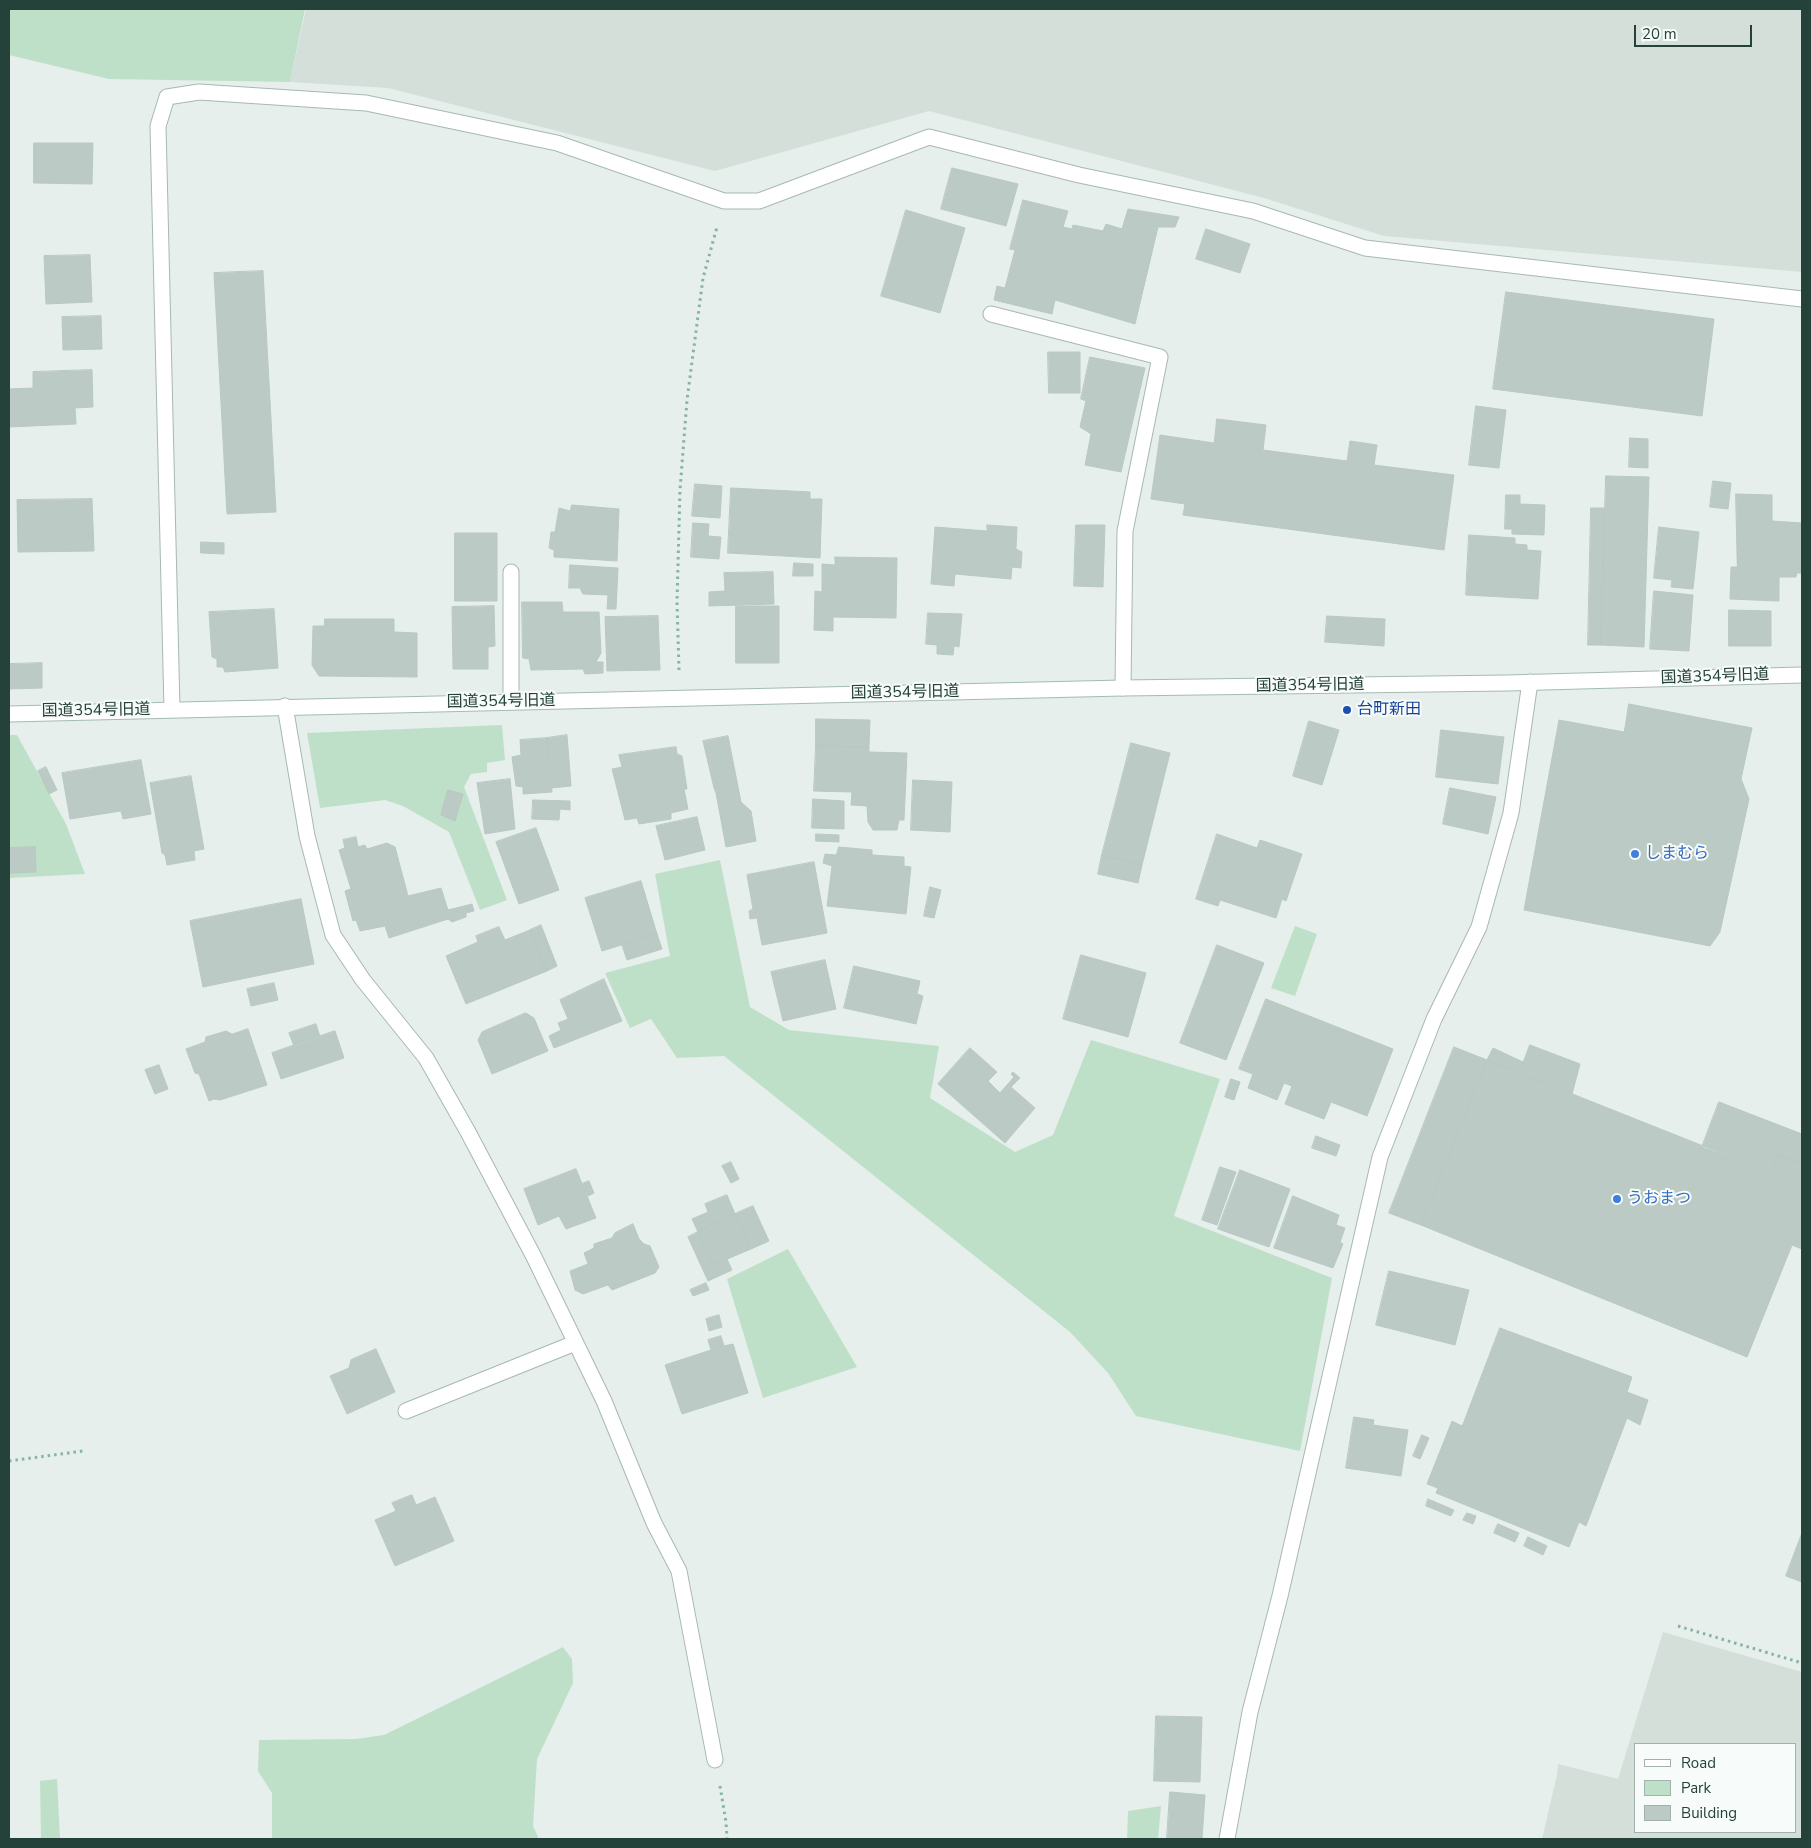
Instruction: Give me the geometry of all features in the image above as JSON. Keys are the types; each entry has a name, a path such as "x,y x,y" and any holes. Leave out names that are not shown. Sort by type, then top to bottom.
{"street":[{"path":"172,709 158,126 167,97 199,92 366,103 557,144 724,201 759,201 929,137 1079,175 1253,211 1365,248 1802,299"},
{"path":"992,314 1160,357 1126,531 1123,688"},
{"path":"511,572 511,702"},
{"name":"国道354号旧道","path":"9,714 285,706 1802,675"},
{"path":"1227,1839 1250,1712 1280,1596 1380,1157 1434,1019 1482,917 1512,813 1530,682"},
{"path":"285,706 306,836 333,936 363,980 426,1058 468,1132 534,1257 604,1401 654,1523 679,1571 715,1760"},
{"path":"406,1411 575,1342"}],"path":[{"path":"680,698 677,602 680,490 687,400 703,278 724,201"},
{"path":"9,1461 83,1451"},
{"path":"1678,1626 1802,1663"},
{"path":"715,1760 728,1839"}],"shaded area":[{"path":"306,9 1802,9 1802,272 1384,236 1264,198 929,111 715,171 388,88 290,82"},
{"path":"1663,1632 1802,1672 1802,1839 1542,1839 1558,1764 1618,1779"}],"green space":[{"path":"9,9 305,9 290,82 109,79 9,55"},
{"path":"502,725 505,760 487,763 487,772 471,774 464,787 507,900 480,910 449,832 403,806 385,800 320,808 307,733"},
{"path":"9,735 17,735 66,824 85,874 9,878"},
{"path":"720,860 750,1007 789,1030 939,1046 930,1098 1015,1152 1053,1135 1091,1040 1220,1079 1174,1216 1332,1278 1300,1451 1136,1416 1108,1373 1070,1332 724,1056 677,1058 651,1019 630,1028 605,973 670,956 655,874"},
{"path":"1295,926 1317,934 1295,996 1271,988"},
{"path":"788,1249 857,1367 763,1398 727,1279"},
{"path":"563,1647 572,1659 573,1683 537,1759 533,1826 539,1839 272,1839 272,1793 258,1771 259,1740 356,1739 384,1735"},
{"path":"57,1779 60,1839 41,1839 40,1781"},
{"path":"1161,1806 1158,1839 1127,1839 1128,1811"}],"building":[{"path":"34,143 93,143 92,184 34,183"},
{"path":"952,168 1018,184 1006,226 941,209"},
{"path":"1023,200 1068,211 1063,227 1072,229 1073,225 1103,231 1106,224 1122,229 1128,209 1179,217 1175,227 1158,227 1135,324 1055,300 1052,314 994,300 997,286 1005,288 1015,250 1010,249"},
{"path":"906,210 965,228 940,313 881,296"},
{"path":"1206,229 1250,244 1240,273 1196,259"},
{"path":"90,255 92,302 46,304 44,256"},
{"path":"263,271 276,512 227,514 214,273"},
{"path":"1506,292 1714,319 1702,416 1493,389"},
{"path":"101,316 102,349 63,350 62,317"},
{"path":"1048,352 1080,352 1080,393 1049,393"},
{"path":"1090,357 1145,368 1121,472 1085,465 1091,434 1080,427 1086,401 1081,399"},
{"path":"92,370 93,407 75,408 76,424 9,427 9,389 33,388 33,372"},
{"path":"1476,406 1506,410 1499,468 1469,465"},
{"path":"1217,419 1266,425 1263,450 1347,461 1350,441 1377,445 1374,465 1454,475 1444,550 1183,515 1185,504 1151,499 1160,435 1214,443"},
{"path":"1630,438 1648,439 1648,468 1629,467"},
{"path":"1606,476 1649,477 1644,647 1601,645"},
{"path":"1713,481 1731,483 1728,509 1710,507"},
{"path":"695,484 722,486 720,518 692,516"},
{"path":"731,488 810,492 810,499 822,499 820,558 728,553"},
{"path":"1736,494 1772,495 1772,521 1802,523 1802,573 1797,573 1796,577 1779,577 1779,601 1730,599 1731,567 1737,567"},
{"path":"1506,495 1520,495 1520,504 1545,505 1544,535 1512,534 1512,529 1505,529"},
{"path":"92,499 94,551 18,552 17,500"},
{"path":"572,505 619,509 617,561 554,557 554,550 549,548 551,532 555,532 559,508 570,511"},
{"path":"1591,508 1605,508 1601,645 1588,645"},
{"path":"693,523 709,524 708,536 721,537 719,559 691,557"},
{"path":"987,525 1017,527 1016,549 1022,552 1021,568 1012,567 1011,579 955,574 954,586 931,584 935,527 987,531"},
{"path":"1076,525 1105,525 1103,587 1074,586"},
{"path":"1659,527 1699,532 1693,589 1671,587 1672,580 1654,578"},
{"path":"455,533 497,533 497,601 455,601"},
{"path":"1469,535 1515,538 1515,544 1527,545 1527,550 1541,551 1538,599 1466,595"},
{"path":"201,542 224,543 224,554 201,553"},
{"path":"835,557 897,558 896,618 833,617 833,631 814,630 815,591 822,592 822,564 835,565"},
{"path":"794,563 813,564 813,576 793,576"},
{"path":"570,565 618,568 616,609 607,609 608,595 583,594 580,588 569,588"},
{"path":"773,572 774,604 709,606 709,592 725,591 724,573"},
{"path":"1654,591 1693,595 1689,651 1650,649"},
{"path":"522,602 562,602 563,612 599,612 601,653 596,662 603,662 603,673 585,674 583,669 531,670 529,659 523,658"},
{"path":"494,606 495,646 488,647 488,669 453,669 452,607"},
{"path":"736,606 779,606 779,663 736,663"},
{"path":"274,609 278,668 225,672 223,667 217,667 217,659 212,657 209,612"},
{"path":"1729,610 1771,611 1771,646 1729,646"},
{"path":"928,613 962,614 959,647 954,646 953,655 937,654 937,645 926,644"},
{"path":"658,616 660,670 607,671 605,617"},
{"path":"1327,616 1385,619 1384,646 1325,642"},
{"path":"325,619 394,619 394,632 417,633 417,677 319,676 312,665 313,626 324,626"},
{"path":"42,663 42,688 9,689 9,664"},
{"name":"しまむら","path":"1629,704 1752,728 1741,779 1749,799 1720,932 1710,946 1524,910 1559,720 1624,732"},
{"path":"816,719 870,720 869,747 816,746"},
{"path":"1309,721 1339,730 1322,785 1293,776"},
{"path":"1441,730 1504,737 1498,784 1436,777"},
{"path":"567,735 571,786 551,788 547,738"},
{"path":"728,736 741,802 751,811 756,841 726,847 716,793 703,741"},
{"path":"547,738 552,792 523,794 523,787 516,786 512,757 521,755 520,740"},
{"path":"1131,743 1170,753 1142,865 1102,855"},
{"path":"816,746 869,747 869,752 907,753 904,820 899,820 897,830 873,830 868,822 867,806 851,805 852,792 814,791"},
{"path":"676,747 677,754 682,756 687,789 684,789 688,809 671,813 671,819 639,824 637,818 625,820 612,769 622,767 619,755"},
{"path":"141,760 151,814 123,819 121,811 70,819 62,773"},
{"path":"46,767 57,790 49,794 38,771"},
{"path":"191,776 204,849 194,851 195,860 167,865 165,855 162,853 150,783"},
{"path":"510,779 515,829 485,834 477,783"},
{"path":"913,780 952,782 950,832 911,830"},
{"path":"1450,788 1496,797 1488,834 1443,824"},
{"path":"448,790 463,794 455,821 441,815"},
{"path":"813,799 844,801 844,829 812,828"},
{"path":"533,800 570,801 570,810 560,809 559,820 532,819"},
{"path":"697,817 705,850 665,860 656,826"},
{"path":"536,828 559,890 519,904 496,842"},
{"path":"816,834 839,835 839,842 816,841"},
{"path":"1217,834 1257,848 1260,840 1302,854 1286,901 1282,899 1276,918 1220,900 1218,906 1196,899"},
{"path":"356,837 358,847 365,845 367,849 387,843 395,847 408,896 441,888 448,910 472,904 474,911 466,913 466,917 452,922 448,919 389,938 385,926 360,931 356,920 353,921 345,891 351,889 339,850 345,848 343,840"},
{"path":"35,847 36,872 9,873 9,848"},
{"path":"839,847 872,850 872,855 904,857 904,866 911,867 906,914 827,906 832,866 823,863 825,854 836,855"},
{"path":"1102,855 1142,865 1138,883 1098,874"},
{"path":"814,862 827,933 762,945 757,918 750,919 749,911 753,909 747,875"},
{"path":"641,881 657,934 602,951 585,898"},
{"path":"930,887 941,890 934,918 924,916"},
{"path":"301,899 314,964 203,987 190,921"},
{"path":"541,925 557,966 547,971 530,930"},
{"path":"499,927 505,940 530,930 547,971 466,1004 446,956 478,942 476,936"},
{"path":"657,934 662,949 627,960 622,945"},
{"path":"1217,945 1264,963 1226,1060 1180,1043"},
{"path":"1081,955 1146,973 1128,1037 1063,1019"},
{"path":"825,960 836,1009 783,1021 771,972"},
{"path":"854,966 920,981 917,994 923,996 916,1024 844,1008"},
{"path":"604,979 622,1021 554,1048 549,1036 561,1030 558,1023 568,1019 560,1000"},
{"path":"274,983 278,1000 251,1006 247,989"},
{"path":"1266,999 1393,1049 1367,1116 1331,1102 1324,1119 1285,1104 1292,1086 1284,1083 1277,1100 1248,1088 1253,1074 1239,1069"},
{"path":"526,1013 534,1018 548,1051 492,1074 478,1040 482,1032"},
{"path":"316,1024 320,1037 294,1046 289,1033"},
{"path":"248,1029 267,1085 220,1100 214,1099 209,1101 199,1074 195,1073 186,1049 205,1042 206,1037 226,1031 232,1034"},
{"path":"335,1031 344,1058 281,1079 272,1053"},
{"path":"1530,1045 1580,1064 1572,1094 1487,1060 1493,1048 1523,1062"},
{"path":"1454,1047 1487,1060 1421,1225 1389,1213"},
{"path":"970,1048 997,1072 988,1081 1000,1093 1014,1077 1011,1074 1013,1072 1020,1078 1011,1087 1035,1108 1005,1143 938,1084"},
{"name":"うおまつ","path":"1487,1060 1771,1173 1778,1155 1802,1164 1802,1249 1792,1245 1747,1357 1421,1225"},
{"path":"159,1065 168,1089 155,1094 145,1070"},
{"path":"1231,1079 1240,1082 1234,1100 1225,1097"},
{"path":"1719,1102 1802,1134 1802,1164 1778,1155 1771,1173 1702,1147"},
{"path":"1316,1136 1340,1145 1336,1156 1312,1148"},
{"path":"731,1162 739,1179 731,1183 722,1166"},
{"path":"1220,1167 1236,1172 1217,1225 1202,1220"},
{"path":"576,1169 596,1218 566,1229 559,1216 538,1225 524,1189"},
{"path":"1240,1170 1290,1189 1269,1247 1218,1229"},
{"path":"589,1181 594,1193 588,1196 582,1184"},
{"path":"727,1195 735,1214 698,1232 692,1219 708,1212 705,1204"},
{"path":"1293,1196 1339,1215 1336,1225 1345,1228 1340,1242 1343,1244 1333,1268 1274,1248"},
{"path":"753,1206 769,1241 751,1249 735,1214"},
{"path":"735,1214 751,1249 713,1265 698,1232"},
{"path":"633,1224 639,1239 644,1244 650,1246 659,1267 655,1273 612,1290 608,1285 583,1294 575,1290 570,1271 588,1264 584,1253 594,1248 594,1244 612,1238 615,1233"},
{"path":"698,1232 713,1265 727,1259 732,1270 708,1281 688,1237"},
{"path":"1389,1271 1469,1290 1455,1345 1376,1325"},
{"path":"706,1283 709,1290 693,1296 690,1290"},
{"path":"719,1315 722,1327 709,1331 706,1319"},
{"path":"1500,1328 1632,1377 1627,1392 1648,1400 1640,1425 1627,1418 1586,1526 1579,1522 1569,1547 1436,1493 1438,1488 1427,1484 1452,1421 1462,1426"},
{"path":"721,1336 724,1346 733,1344 748,1393 682,1414 665,1365 711,1350 708,1340"},
{"path":"376,1349 395,1392 347,1414 330,1376 349,1368 351,1360"},
{"path":"1354,1417 1374,1420 1373,1425 1408,1430 1401,1476 1346,1468"},
{"path":"1422,1435 1429,1438 1420,1459 1413,1456"},
{"path":"412,1495 416,1505 435,1497 454,1541 395,1566 375,1520 396,1511 392,1503"},
{"path":"1428,1499 1454,1510 1451,1516 1426,1506"},
{"path":"1467,1513 1476,1516 1473,1524 1463,1520"},
{"path":"1498,1524 1519,1533 1515,1542 1494,1533"},
{"path":"1802,1533 1802,1582 1786,1576"},
{"path":"1528,1537 1547,1546 1543,1555 1524,1546"},
{"path":"1156,1716 1202,1717 1200,1782 1154,1781"},
{"path":"1170,1792 1205,1795 1202,1839 1167,1839"}],"place":[{"name":"台町新田","path":"1347,710"},
{"name":"しまむら","path":"1635,854"},
{"name":"うおまつ","path":"1617,1199"}]}
